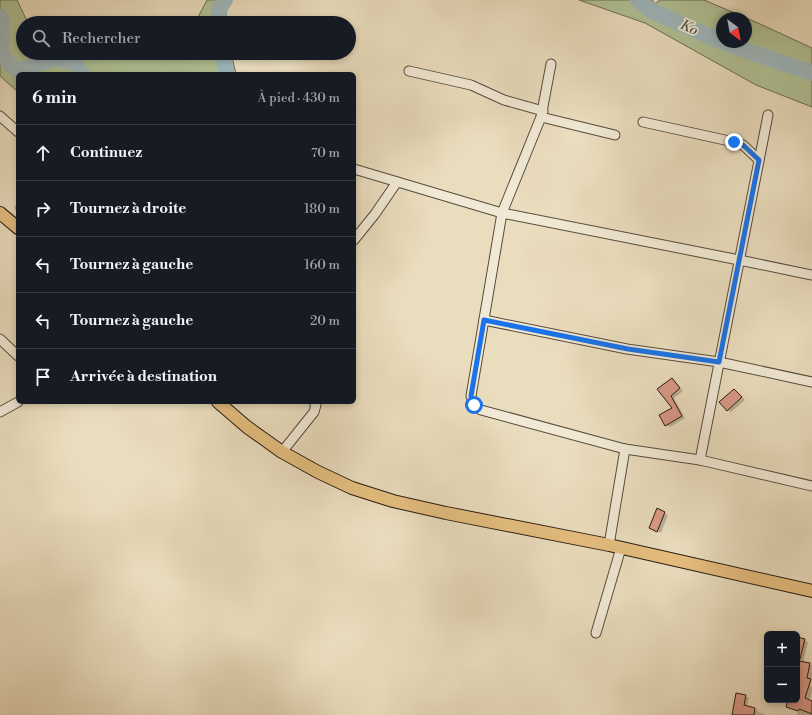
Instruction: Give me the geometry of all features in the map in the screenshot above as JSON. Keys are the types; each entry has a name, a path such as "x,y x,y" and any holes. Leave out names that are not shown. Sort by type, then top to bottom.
{"main road":[{"path":"1,216 16,227"},
{"path":"220,404 247,427 282,452 318,472 352,488 393,501 446,513 615,546 812,591"}],"street":[{"path":"551,64 542,114 502,213 471,396 474,405 481,410 625,449 700,460 812,486"},
{"path":"409,71 471,85 504,100 542,114 615,135"},
{"path":"700,460 768,115"},
{"path":"0,116 16,130"},
{"path":"643,122 734,142 743,145 759,160"},
{"path":"356,170 502,213 812,275"},
{"path":"356,238 375,214 397,182"},
{"path":"484,320 628,349 719,362 812,382"},
{"path":"0,339 16,354"},
{"path":"0,412 16,403"},
{"path":"282,452 314,412 315,404"},
{"path":"596,633 615,546 625,449"}],"green space":[{"path":"0,0 17,0 25,16 16,16 16,60 233,60 236,72 16,72 16,90 0,76"},
{"path":"207,0 220,0 223,16 199,16"},
{"path":"579,0 652,0 655,4 660,0 704,0 732,12 716,12 716,48 752,48 752,20 812,48 812,107 756,85 645,23"}],"building":[{"path":"672,378 680,388 671,396 682,416 665,426 659,415 672,408 657,389"},
{"path":"734,389 742,397 727,411 719,402"},
{"path":"657,508 665,512 657,532 649,528"},
{"path":"800,638 805,639 800,659"},
{"path":"800,661 810,663 807,678 811,679 805,698 812,701 812,714 799,709 798,711 786,707 787,703 800,703"},
{"path":"736,693 746,695 744,705 755,708 754,715 732,715"}],"waterway":[{"name":"Ko","path":"219,16 220,7 225,0"},
{"name":"Ko","path":"638,0 652,11 727,44 812,73"},
{"name":"Ko","path":"0,17 2,19 1,55 18,71 50,60"},
{"name":"Ko","path":"64,60 75,63 81,72"},
{"name":"Ko","path":"224,60 227,72"}],"route":[{"path":"474,405 471,396 484,320 628,349 719,362 759,160 743,145 734,142"}]}
